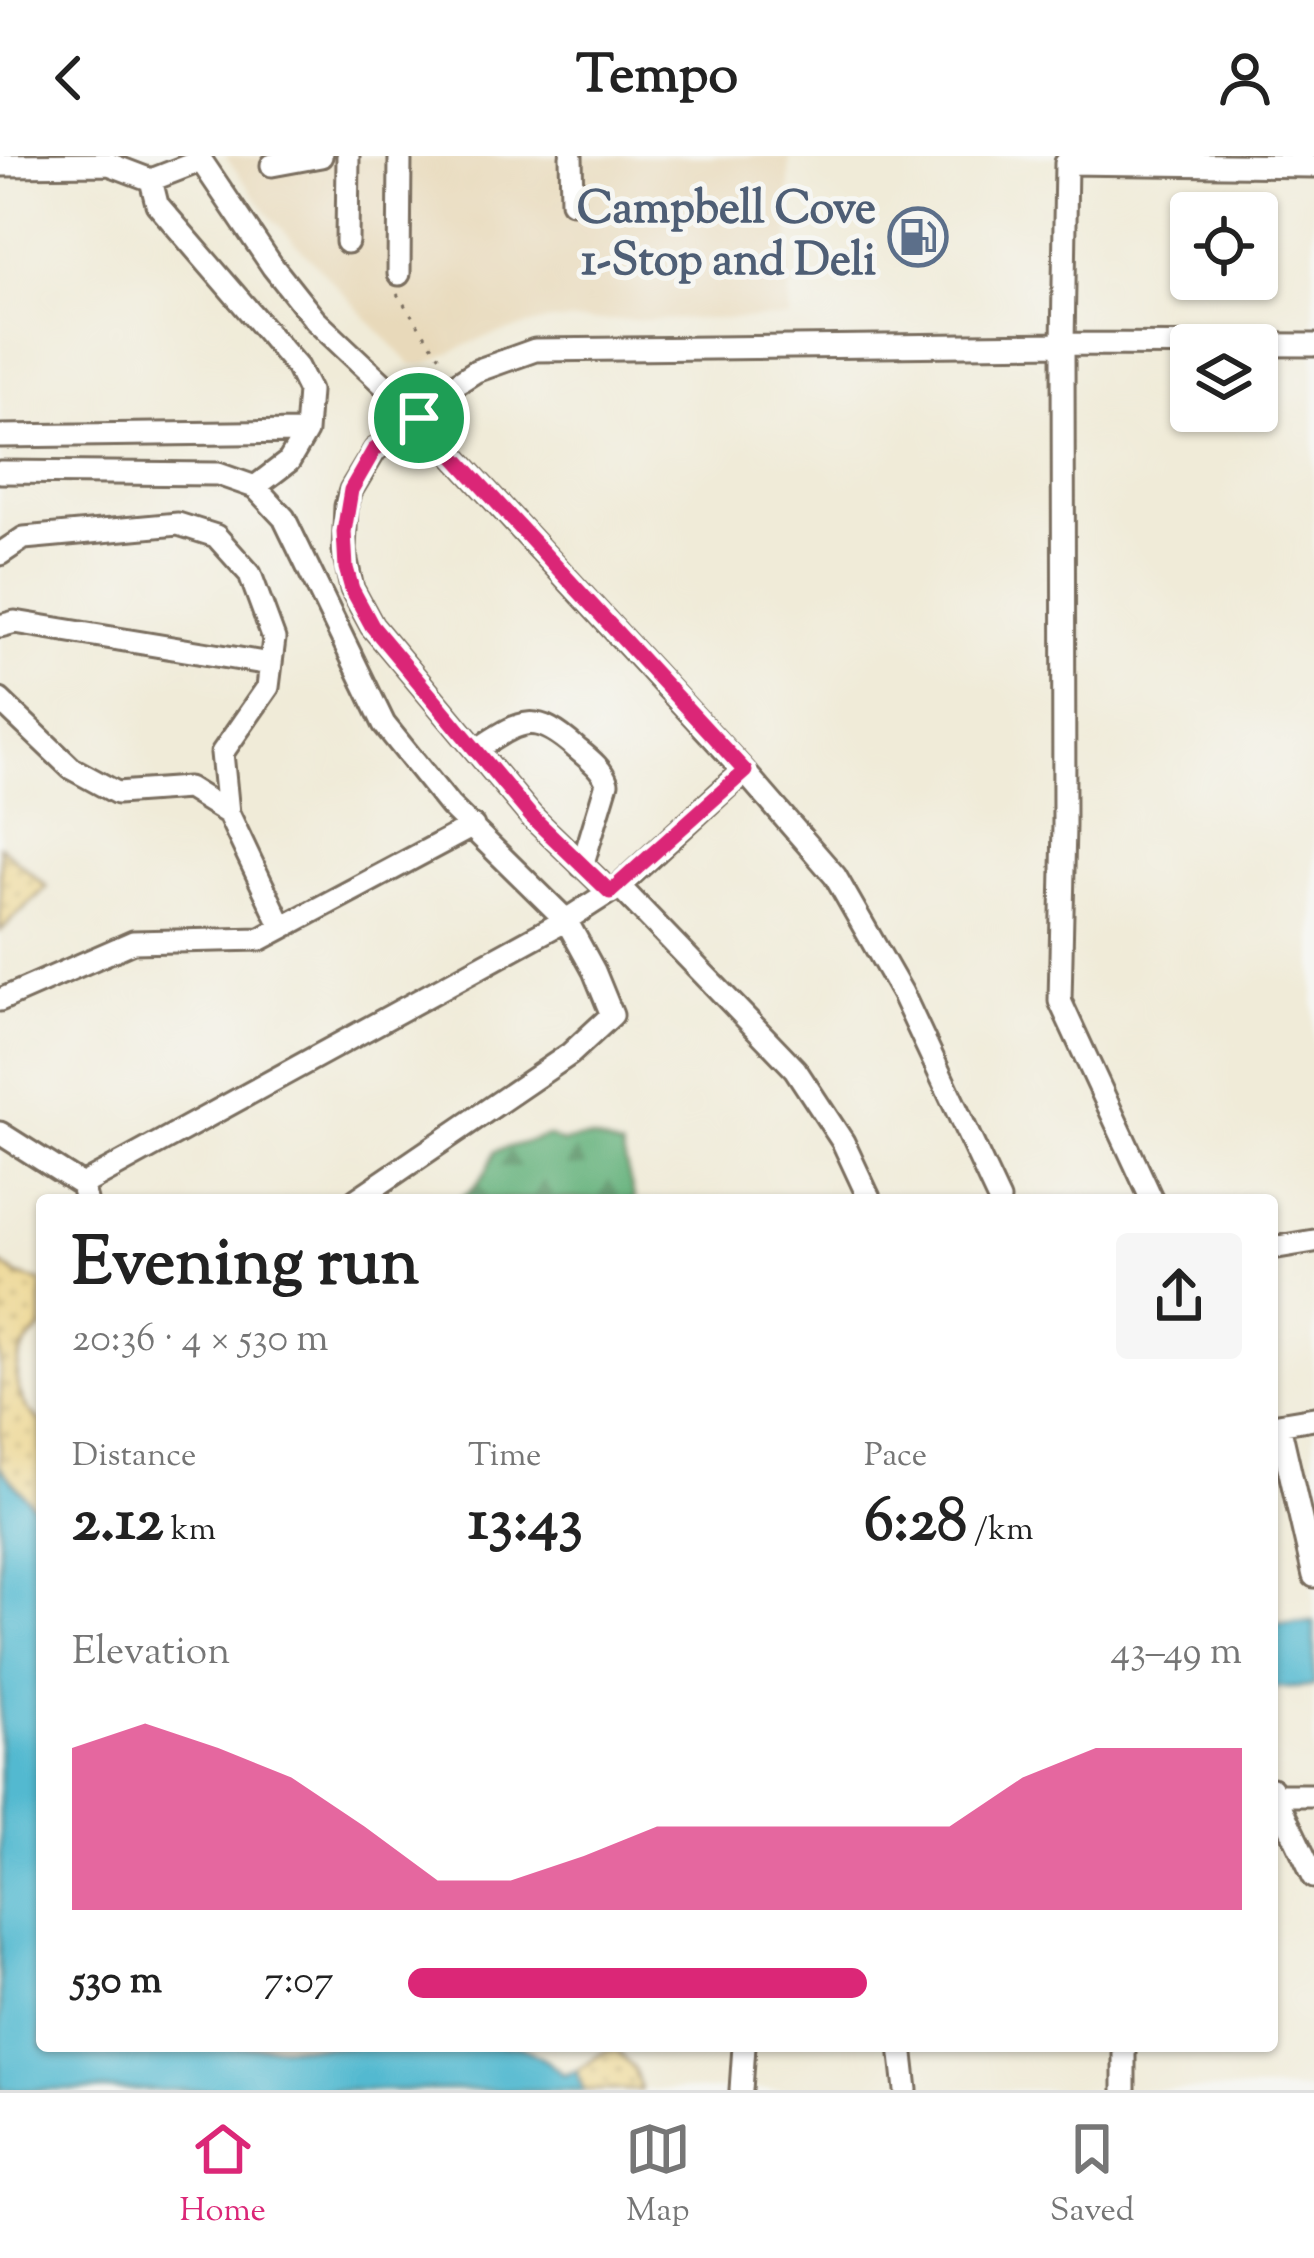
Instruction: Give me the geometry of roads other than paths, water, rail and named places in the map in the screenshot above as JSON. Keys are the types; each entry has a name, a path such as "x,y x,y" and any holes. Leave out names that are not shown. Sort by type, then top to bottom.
{"street":[{"path":"272,164 321,156"},
{"path":"347,242 348,156"},
{"path":"399,280 400,156"},
{"path":"571,156 572,202"},
{"path":"0,165 109,164 151,180 199,158 315,320 419,418 745,771 835,877 902,993 996,1194"},
{"path":"1149,1194 1060,1001 1066,164 1314,166"},
{"path":"151,180 157,204 297,367 309,391 305,432 289,461 255,487"},
{"path":"867,1194 843,1142 795,1069 614,889 582,866 531,816 372,626 346,568 344,532 351,490 374,450 419,418 439,397 476,371 535,350 1314,345"},
{"path":"0,436 305,432"},
{"path":"135,472 136,435"},
{"path":"0,472 218,474 255,487 284,518 384,724 450,806 566,920 594,971 612,1016 570,1054 365,1194"},
{"path":"0,554 24,538 178,524 216,536 250,574 274,639 268,687 223,753 228,813 282,927"},
{"path":"0,626 15,622 271,664"},
{"path":"0,700 71,768 117,793 188,788 228,813"},
{"path":"476,750 508,729 538,722 556,729 604,772 608,783 582,866"},
{"path":"0,1133 84,1192 566,920 614,889 745,771"},
{"path":"0,1000 133,942 261,939 472,826"},
{"path":"1278,1247 1314,1241"},
{"path":"1278,1424 1314,1418"},
{"path":"1278,1437 1314,1576"},
{"path":"1278,1793 1314,1796"},
{"path":"1278,1803 1314,1877"},
{"path":"740,2090 743,2052"},
{"path":"902,2052 906,2090"},
{"path":"1124,2052 1124,2090"}],"water":[{"path":"0,1467 36,1509 36,2052 531,2052 564,2075 576,2071 584,2090 0,2090"},
{"path":"1314,1622 1314,1686 1278,1688 1278,1624"}],"place":[{"name":"Campbell Cove 1-Stop and Deli","path":"918,237"}]}
